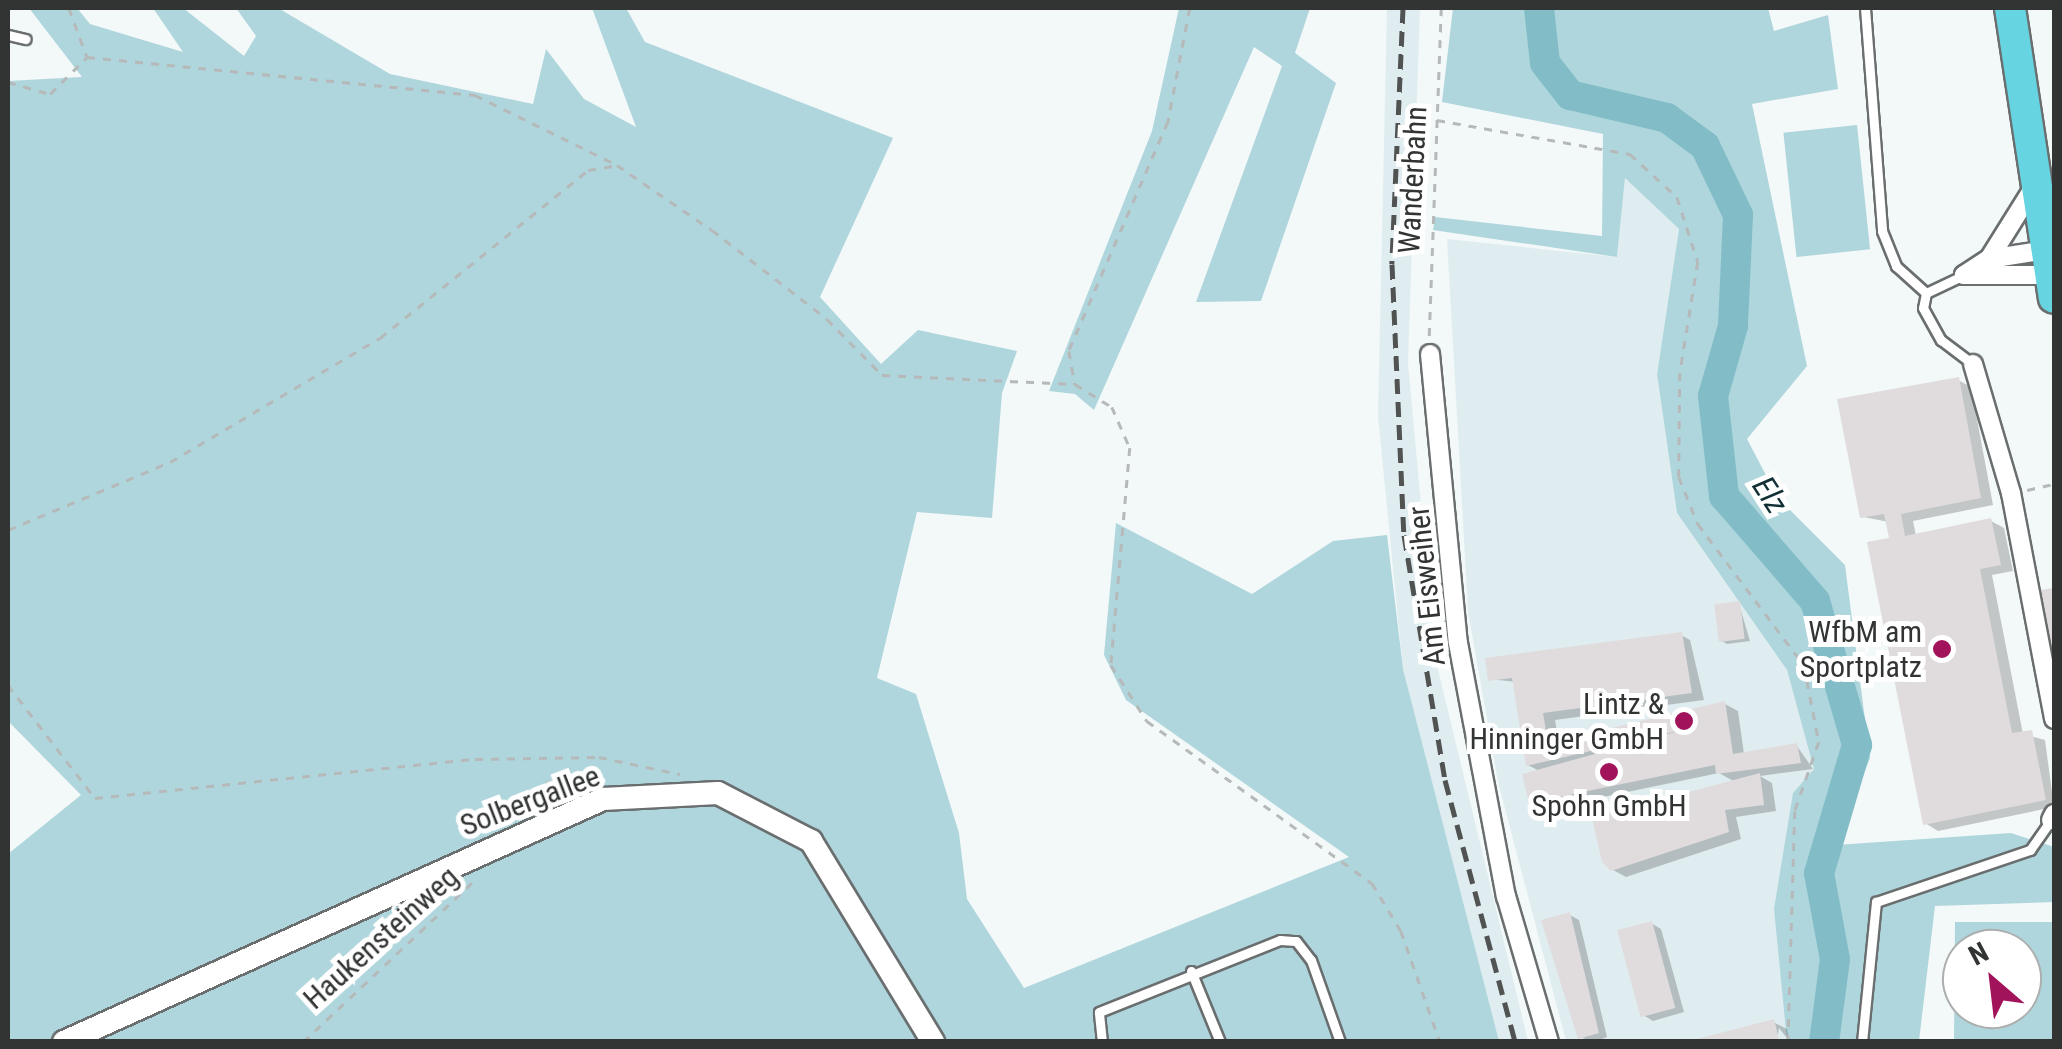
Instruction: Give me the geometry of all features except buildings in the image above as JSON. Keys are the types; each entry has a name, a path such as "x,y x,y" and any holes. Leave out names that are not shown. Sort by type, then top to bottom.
{"main road":[{"path":"2010,8 2034,187 2052,270"}],"street":[{"path":"1964,276 1989,259 2034,187"},
{"path":"1989,259 2052,270"},
{"path":"1964,276 2052,270"},
{"name":"Am Eisweiher","path":"1430,354 1458,643 1506,896 1549,1042"},
{"path":"1973,364 2007,475 2054,720"},
{"name":"Solbergallee","path":"64,1042 603,799 718,792 810,842 933,1042"}],"lane":[{"path":"1865,8 1882,231 1896,266 1926,292 1928,322 1973,364"},
{"path":"8,35 26,39"},
{"path":"1926,292 1964,276"},
{"path":"1862,1042 1876,902 2030,850 2053,817"},
{"path":"1102,1042 1099,1012 1191,971 1296,942 1340,1042"},
{"path":"1191,971 1220,1042"}],"path":[{"path":"69,8 87,57"},
{"path":"1075,384 1072,335 1168,122 1190,8"},
{"name":"Wanderbahn","path":"1430,354 1441,8"},
{"path":"8,82 50,94 87,57"},
{"path":"87,57 475,95 617,165 827,318 882,375 1075,384 1112,407 1130,448 1110,646 1122,691 1147,721 1372,883 1401,931 1440,1042"},
{"path":"1437,120 1630,154 1677,197 1698,262 1680,373 1679,477 1698,524 1804,665 1818,742 1795,811 1788,1042"},
{"path":"8,530 170,462 364,348 588,170 617,165"},
{"path":"2040,488 2054,484"},
{"path":"8,685 95,798 474,760 599,757 683,776"},
{"name":"Haukensteinweg","path":"303,1042 490,866"}],"shaded area":[{"path":"29,8 77,8 90,24 183,52 153,8 183,8 244,56 256,36 236,8 278,8 390,74 533,104 546,49 584,99 636,127 592,8 626,8 645,42 893,138 820,297 881,364 918,330 1017,351 1002,393 992,518 917,512 877,678 916,694 959,833 967,899 1024,988 1349,857 1126,700 1104,655 1116,523 1252,594 1333,541 1387,535 1403,669 1499,1041 8,1041 8,854 81,795 8,721 8,81 82,77"},
{"path":"1179,8 1310,8 1295,53 1336,83 1261,301 1196,302 1282,66 1254,47 1094,410 1075,394 1049,391 1152,131"},
{"path":"1387,8 1420,8 1408,363 1435,657 1528,1041 1499,1041 1403,669 1378,416"},
{"path":"1453,8 1768,8 1774,31 1828,15 1838,89 1752,104 1807,366 1747,439 1778,498 1845,565 1870,758 1836,845 2011,833 2054,847 2054,902 1935,906 1919,1041 1787,1041 1774,909 1793,793 1814,769 1787,670 1677,513 1657,374 1679,229 1625,178 1617,257 1433,230 1435,217 1602,236 1603,134 1442,102"},
{"path":"1857,125 1870,249 1796,257 1783,133"},
{"path":"1625,177 1679,229 1657,374 1677,513 1787,670 1815,770 1787,1041 1566,1041 1498,782 1468,611 1447,239 1617,257"},
{"path":"1955,922 2054,922 2054,1041 1954,1041 1954,1029 2042,1029 2042,929 1955,929"}],"waterway":[{"name":"Elz","path":"1539,8 1545,63 1570,95 1667,118 1705,146 1738,215 1733,326 1713,396 1724,496 1815,601 1857,745 1819,873 1835,959 1824,1042"}],"railway":[{"path":"1403,8 1392,264 1404,535 1445,780 1515,1042"}],"place":[{"name":"WfbM am Sportplatz","path":"1942,649"},
{"name":"Lintz & Hinninger GmbH","path":"1684,721"},
{"name":"Spohn GmbH","path":"1609,772"}]}
